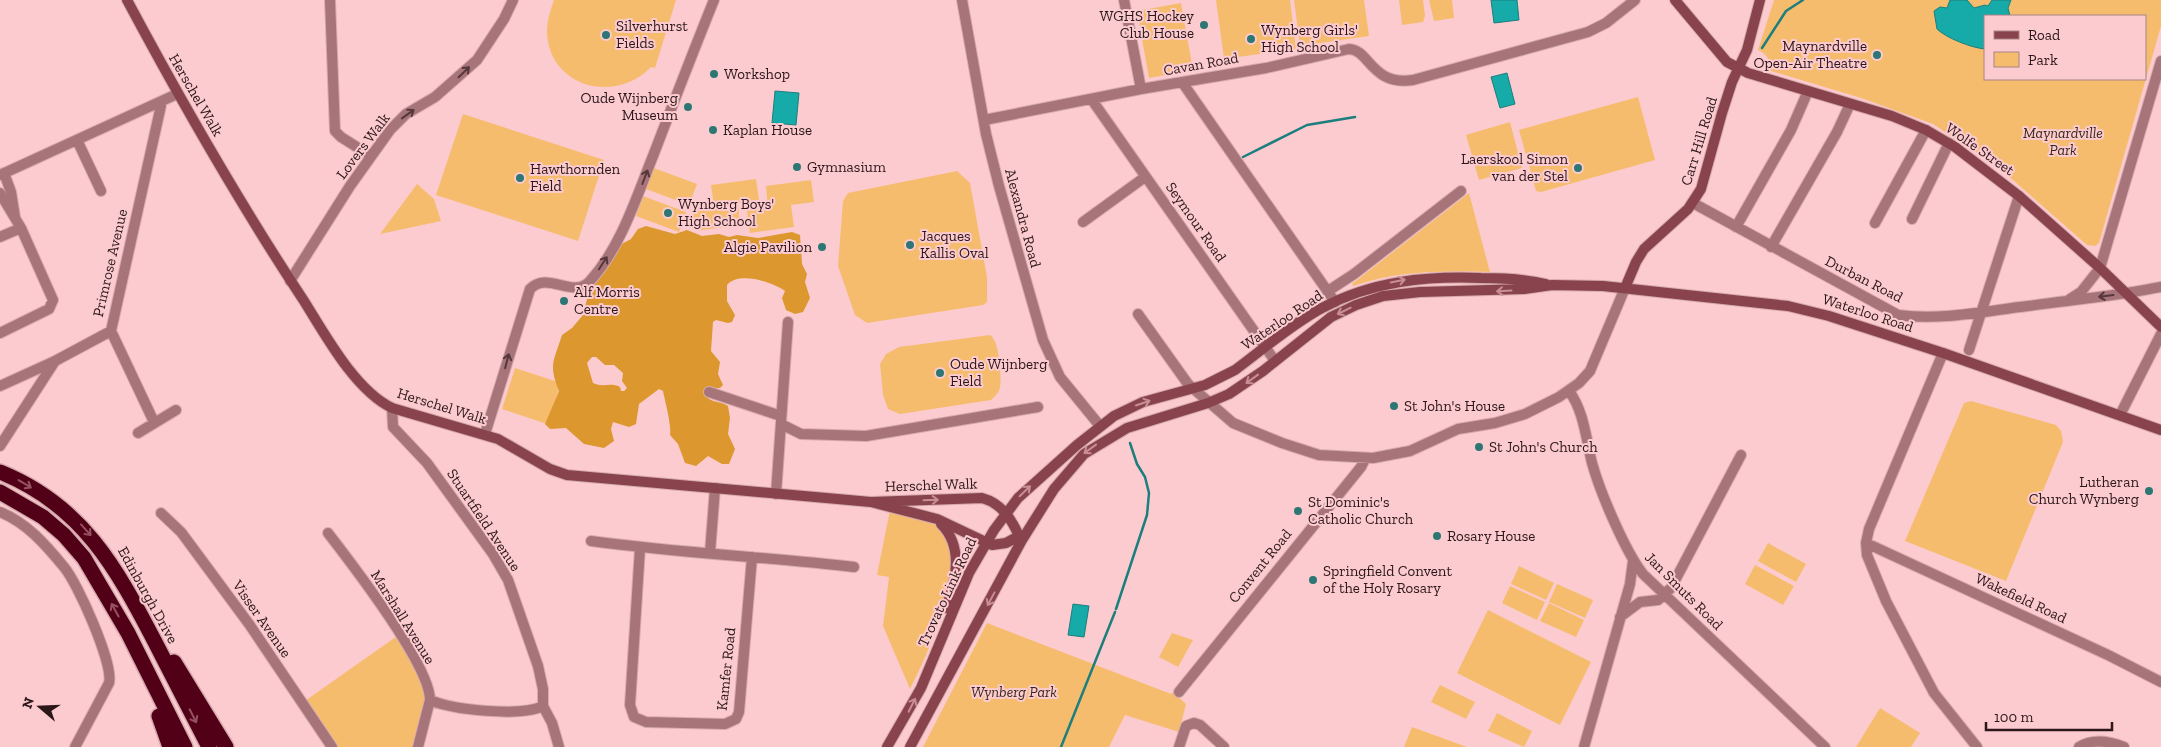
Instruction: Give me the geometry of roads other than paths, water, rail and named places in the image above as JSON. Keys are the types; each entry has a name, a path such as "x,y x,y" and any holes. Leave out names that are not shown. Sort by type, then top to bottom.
{"highway":[{"name":"Edinburgh Drive","path":"0,472 18,479 49,498 75,518 100,546 118,573 209,747"},
{"path":"0,492 29,508 64,535 84,558 103,587 128,632 185,747"},
{"path":"145,623 183,675 226,747"},
{"path":"128,632 136,667 165,727 170,747"}],"main road":[{"name":"Herschel Walk","path":"127,0 177,94 290,281 346,364 381,402 392,408 485,434 503,441 561,473 871,502 972,497 991,501 1006,513"},
{"name":"Wolfe Street","path":"1675,0 1727,62 1738,68 1748,73 1892,116 1926,130 1949,143 2019,196 2100,268 2161,327"},
{"name":"Carr Hill Road","path":"1626,288 1636,262 1644,249 1693,203 1702,189 1722,114 1746,50 1760,0"},
{"name":"Waterloo Road","path":"1100,426 1134,406 1193,389 1235,370 1315,312 1335,302 1378,286 1424,278 1493,278 1526,280 1552,285 1626,288 1806,310 1943,353 2161,430"},
{"name":"Waterloo Road","path":"1065,474 1084,454 1109,437 1138,424 1208,403 1237,389 1331,318 1356,305 1383,296 1427,291 1524,290 1552,285"},
{"name":"Trovato Link Road","path":"887,747 913,704 955,602 985,543 1006,513 1034,483 1100,426"},
{"path":"1001,581 1005,563 1018,536 1048,487 1065,474"},
{"path":"910,747 1045,503 1065,474"},
{"name":"Herschel Walk","path":"871,502 937,519 985,543"},
{"path":"1006,513 1018,536"},
{"path":"937,519 952,537 956,555 954,577 940,630 940,640"},
{"path":"985,543 999,545 1018,536"}],"street":[{"path":"330,0 335,131 341,137 371,156"},
{"name":"Lovers Walk","path":"290,281 390,130 406,114 435,97 477,60 504,19 513,0"},
{"path":"485,434 530,289 534,285 547,282 573,288 587,284 611,249 626,222 714,0"},
{"name":"Alexandra Road","path":"962,0 984,120 1014,246 1043,340 1060,377 1100,426"},
{"path":"1124,0 1140,89"},
{"name":"Cavan Road","path":"984,120 1140,89 1266,68 1349,49 1358,52 1376,71 1388,78 1400,81 1413,80 1588,32 1606,23 1635,0"},
{"path":"2100,268 2161,61"},
{"path":"1182,82 1335,302"},
{"path":"1736,227 1791,130 1808,91"},
{"path":"15,216 11,192 2,174 177,94"},
{"name":"Seymour Road","path":"1092,100 1275,361"},
{"name":"Primrose Avenue","path":"0,446 55,362 111,331 162,101"},
{"path":"1771,247 1837,132 1850,104"},
{"path":"1875,224 1926,130"},
{"path":"77,140 101,190"},
{"path":"1912,219 1949,143"},
{"path":"1083,222 1145,177"},
{"path":"1328,291 1354,274 1461,191"},
{"path":"0,192 6,206 15,216 52,294 52,304 49,309 0,333"},
{"path":"1969,350 1976,322 1981,313 2019,196"},
{"name":"Durban Road","path":"1693,203 1898,315 1912,317 1981,313 2067,301 2083,295 2126,294 2161,287"},
{"path":"0,237 21,228"},
{"name":"Durban Road","path":"2083,295 2100,268"},
{"path":"1138,314 1193,389 1234,423 1295,448 1319,455 1365,458 1391,456 1424,445 1458,429 1496,423 1525,414 1549,404 1569,391 1585,377 1594,365 1626,288"},
{"path":"776,494 788,322"},
{"path":"111,331 154,422"},
{"path":"2120,415 2161,334"},
{"path":"1943,353 1869,529 1866,543 1867,555 1878,582 1934,693 1977,747"},
{"path":"0,386 55,362"},
{"name":"Jan Smuts Road","path":"1569,391 1578,408 1595,474 1633,561 1664,594 1825,747"},
{"path":"709,392 781,420 801,434 866,436 1038,407"},
{"name":"Stuartfield Avenue","path":"392,408 393,427 427,463 488,548 508,580 538,666 543,689 543,706 552,723 559,747"},
{"path":"138,433 176,410"},
{"path":"1620,618 1640,602 1658,600 1671,588 1741,455"},
{"name":"Convent Road","path":"1179,692 1361,467 1365,458"},
{"path":"710,553 714,488"},
{"path":"0,512 30,530 65,568 104,648 110,672 109,683 75,747"},
{"name":"Visser Avenue","path":"161,513 181,532 249,624 332,747"},
{"name":"Marshall Avenue","path":"328,533 398,632 426,683 430,700"},
{"path":"592,541 640,548 854,567"},
{"name":"Wakefield Road","path":"1866,543 2108,655 2161,682"},
{"name":"Kamfer Road","path":"640,548 630,705 634,717 646,722 725,724 736,719 739,712 752,557"},
{"path":"1584,747 1630,584 1633,561"},
{"path":"418,747 430,700 447,706 513,712 526,712 543,706"},
{"path":"1179,747 1186,726 1191,723 1200,725 1224,747"},
{"path":"2079,747 2086,742 2112,742 2124,747"}],"water":[{"path":"1491,0 1517,0 1519,20 1494,23"},
{"path":"1950,0 1967,0 1974,8 1988,6 1992,0 2011,0 2008,8 2010,15 1984,15 1984,49 1960,42 1937,29 1934,11 1940,7 1947,8"},
{"path":"1507,73 1515,104 1500,108 1491,77"},
{"path":"775,91 799,93 796,125 772,123"},
{"path":"1073,604 1089,606 1084,637 1068,635"}],"waterway":[{"path":"1762,48 1786,11 1803,0"},
{"path":"1243,157 1307,125 1355,117"},
{"path":"1116,609 1147,515 1149,493 1145,477 1137,464 1130,443"},
{"path":"1061,747 1115,612"}],"place":[{"name":"WGHS Hockey Club House","path":"1204,25"},
{"name":"Silverhurst Fields","path":"606,35"},
{"name":"Wynberg Girls' High School","path":"1251,39"},
{"name":"Maynardville Open-Air Theatre","path":"1877,55"},
{"name":"Workshop","path":"714,74"},
{"name":"Oude Wijnberg Museum","path":"688,107"},
{"name":"Kaplan House","path":"713,130"},
{"name":"Gymnasium","path":"797,167"},
{"name":"Laerskool Simon van der Stel","path":"1578,168"},
{"name":"Hawthornden Field","path":"520,178"},
{"name":"Wynberg Boys' High School","path":"668,213"},
{"name":"Jacques Kallis Oval","path":"910,245"},
{"name":"Algie Pavilion","path":"822,247"},
{"name":"Alf Morris Centre","path":"564,301"},
{"name":"Oude Wijnberg Field","path":"940,373"},
{"name":"St John's House","path":"1394,406"},
{"name":"St John's Church","path":"1479,447"},
{"name":"Lutheran Church Wynberg","path":"2149,491"},
{"name":"St Dominic's Catholic Church","path":"1298,511"},
{"name":"Rosary House","path":"1437,536"},
{"name":"Springfield Convent of the Holy Rosary","path":"1313,580"}],"park label":[{"name":"Maynardville Park","path":"2063,142"},
{"name":"Wynberg Park","path":"1014,692"}]}
